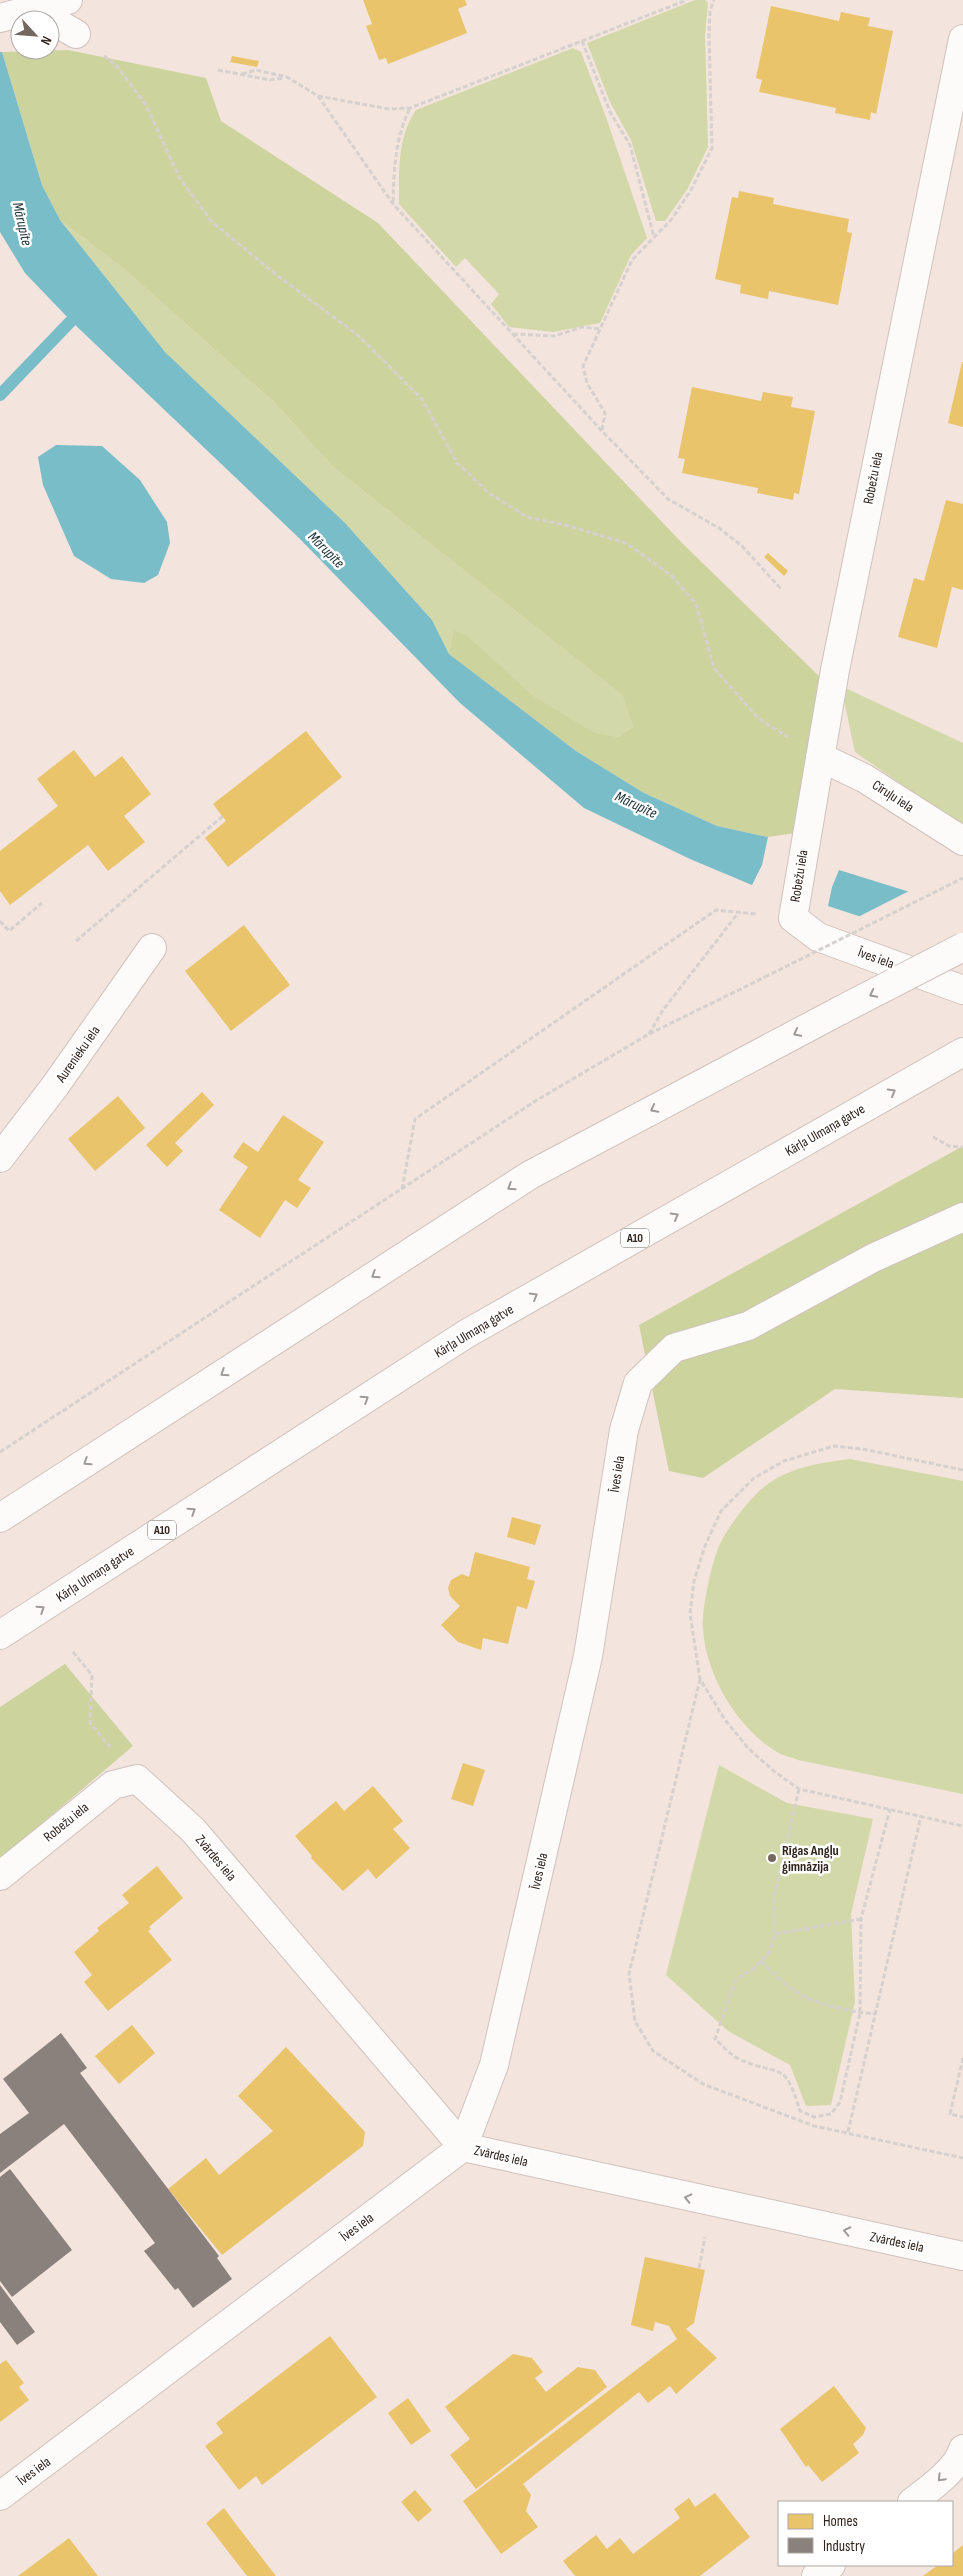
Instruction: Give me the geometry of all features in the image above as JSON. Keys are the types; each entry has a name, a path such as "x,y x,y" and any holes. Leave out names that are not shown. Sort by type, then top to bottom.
{"main road":[{"path":"35,10 68,0"},
{"path":"60,25 76,34"},
{"name":"Robežu iela","path":"793,918 820,757 893,377 963,39"},
{"name":"Cīruļu iela","path":"820,757 864,778 963,841"},
{"name":"Īves iela","path":"793,918 818,937 963,990"},
{"path":"0,1518 530,1175 840,1010 963,947"},
{"name":"Aurenieku iela","path":"0,1158 55,1086 152,948"},
{"name":"Kārļa Ulmaņa gatve","path":"0,1636 466,1334 957,1055"},
{"name":"Īves iela","path":"0,2496 463,2147 494,2065 588,1656 624,1430 638,1383 674,1348 748,1326 873,1258 963,1217"},
{"name":"Robežu iela","path":"0,1876 113,1785 137,1778"},
{"name":"Zvārdes iela","path":"137,1778 193,1830 463,2147 713,2204 963,2256"},
{"path":"913,2501 939,2481 962,2455 963,2449"},
{"path":"816,2576 830,2566"}],"path":[{"path":"242,74 256,70 287,77 318,96 389,109 410,108 687,0"},
{"path":"601,430 605,413 587,383 583,366 632,260 671,220 692,190 712,148 709,34 710,10 714,0"},
{"path":"76,34 116,65 146,105 179,177 212,222 278,276 359,336 422,399 457,463 489,493 527,517 565,524 626,543 671,575 696,604 714,668 759,719 820,757"},
{"path":"582,41 610,112 630,145 654,237"},
{"path":"218,70 270,80 287,77"},
{"path":"318,96 393,204 601,430 668,498 720,528 742,546 781,589"},
{"path":"393,204 394,154 403,122 410,108"},
{"path":"513,334 554,336 583,327 600,329"},
{"path":"76,941 223,816"},
{"path":"0,1452 262,1278 537,1100 649,1034 963,878"},
{"path":"0,921 9,931 42,903"},
{"path":"402,1189 415,1119 716,910 793,918"},
{"path":"649,1034 662,1010 739,911"},
{"path":"933,1137 949,1146 963,1147"},
{"path":"963,1470 834,1446 784,1461 754,1478 721,1511 705,1546 694,1581 690,1614 700,1679 628,1974 635,2021 653,2051 703,2084 814,2126 963,2158"},
{"path":"73,1652 92,1675 90,1723 137,1778"},
{"path":"700,1679 725,1720 749,1749 799,1789 963,1826"},
{"path":"799,1789 774,1898 775,1934 769,1953 761,1962 736,1979 715,2039 737,2058 780,2071 792,2084 800,2111 814,2117 831,2114 840,2102 860,2013 861,1919 890,1809"},
{"path":"848,2132 921,1816"},
{"path":"775,1934 861,1919"},
{"path":"761,1962 794,1991 822,2002 860,2013 876,2014"},
{"path":"963,2058 950,2114 963,2117"},
{"path":"814,2117 814,2126"},
{"path":"699,2268 707,2229"}],"green space":[{"path":"695,0 705,0 708,3 705,35 708,147 688,188 665,221 656,221 631,140 610,102 587,43"},
{"path":"573,48 581,52 606,117 647,238 631,255 600,323 553,332 509,327 491,304 499,294 465,258 456,267 399,204 399,168 402,143 405,132 416,110"},
{"path":"60,50 68,50 206,78 221,121 378,223 682,543 823,680 795,833 768,837 717,826 644,793 576,751 449,654 453,630 467,636 534,696 594,733 619,737 633,727 622,695 332,466 275,403 123,268 60,220 42,185 2,52 10,52 10,60 60,60"},
{"path":"60,220 123,268 275,403 332,466 622,695 633,727 619,737 594,734 534,696 467,637 453,630 449,654 432,620 345,523 165,352"},
{"path":"841,686 963,743 963,827 855,752"},
{"path":"963,1146 963,1398 835,1389 703,1478 669,1471 639,1325"},
{"path":"850,1459 963,1481 963,1794 798,1760 779,1753 762,1742 737,1715 717,1682 710,1664 705,1647 703,1629 705,1598 717,1552 723,1537 746,1505 774,1480 794,1470 816,1464"},
{"path":"65,1664 133,1746 0,1859 0,1707"},
{"path":"719,1765 787,1803 873,1819 851,1914 855,2002 831,2105 806,2106 790,2065 728,2031 666,1975"}],"water":[{"name":"Mārupīte","path":"0,52 2,52 42,185 60,220 165,352 345,523 432,620 449,654 576,751 644,793 717,826 768,837 762,865 752,885 690,859 584,808 460,703 298,537 71,321 25,273 0,232"},
{"path":"56,445 102,446 140,480 167,522 170,543 158,575 144,583 111,579 74,556 43,485 38,457"},
{"path":"839,870 942,902 941,943 828,906 832,887"}],"pier":[{"path":"911,890 963,908 963,955 856,918"}],"building: Homes":[{"path":"363,0 465,0 467,5 458,9 467,33 388,64 386,58 379,60 366,26 372,24"},
{"path":"771,6 839,21 841,12 870,18 868,26 893,31 876,114 871,112 870,120 835,113 836,108 759,92 762,80 756,78"},
{"path":"232,56 259,61 257,67 230,62"},
{"path":"739,191 774,198 773,204 849,219 847,232 852,233 838,305 769,291 768,299 740,293 741,285 715,279 732,197 738,198"},
{"path":"963,362 963,427 948,423"},
{"path":"692,387 761,401 763,392 793,397 791,407 815,411 799,494 794,493 793,500 757,493 758,488 682,473 685,459 678,458"},
{"path":"946,500 963,504 963,590 952,587 937,648 898,637 914,578 924,581"},
{"path":"768,553 788,571 784,576 764,557"},
{"path":"306,731 342,777 228,867 205,838 226,821 213,804"},
{"path":"74,750 95,777 122,756 151,794 124,816 145,842 108,871 88,845 10,905 0,891 0,851 58,806 37,779"},
{"path":"244,925 290,985 231,1031 185,971"},
{"path":"202,1092 214,1105 175,1143 183,1151 167,1167 146,1145"},
{"path":"118,1096 145,1128 95,1171 68,1139"},
{"path":"283,1115 324,1142 298,1180 311,1188 297,1208 285,1200 260,1238 219,1210 248,1167 233,1157 243,1142 258,1152"},
{"path":"512,1517 541,1525 535,1545 507,1537"},
{"path":"475,1552 530,1567 527,1579 535,1581 527,1609 517,1606 508,1644 483,1638 481,1650 458,1642 441,1625 460,1606 450,1596 448,1588 451,1580 462,1574 469,1577"},
{"path":"463,1763 485,1770 473,1806 451,1799"},
{"path":"373,1786 403,1821 393,1829 410,1848 376,1879 368,1869 343,1891 311,1858 312,1856 295,1836 336,1801 344,1811"},
{"path":"157,1866 183,1898 149,1927 151,1929 148,1931 172,1960 108,2011 84,1982 92,1975 74,1952 99,1931 97,1928 129,1903 122,1895"},
{"path":"132,2025 155,2053 119,2084 95,2056"},
{"path":"286,2047 365,2132 363,2146 222,2255 168,2189 206,2158 219,2175 273,2131 238,2096"},
{"path":"645,2257 705,2270 694,2323 686,2329 717,2358 676,2394 670,2386 648,2403 639,2392 523,2484 531,2495 526,2511 538,2527 501,2554 463,2501 677,2339 669,2326 655,2322 653,2331 631,2325"},
{"path":"330,2336 377,2397 262,2485 256,2476 239,2490 205,2446 223,2433 216,2423"},
{"path":"513,2354 532,2358 543,2372 535,2378 546,2392 578,2367 595,2370 607,2387 476,2489 450,2455 470,2439 445,2407"},
{"path":"6,2360 24,2383 19,2387 29,2400 0,2422 0,2364"},
{"path":"834,2386 866,2428 863,2435 853,2444 859,2453 822,2482 808,2465 806,2467 780,2429"},
{"path":"408,2398 431,2431 411,2445 388,2413"},
{"path":"415,2490 432,2510 418,2522 401,2502"},
{"path":"715,2493 750,2537 700,2576 575,2576 563,2561 596,2535 607,2549 620,2538 633,2554 680,2518 674,2509 689,2498 695,2507"},
{"path":"224,2508 276,2576 247,2576 206,2523"},
{"path":"69,2538 98,2576 18,2576"},
{"path":"963,2545 963,2576 923,2576 937,2566 953,2566 953,2553"}],"building: Industry":[{"path":"61,2033 87,2068 80,2073 219,2256 217,2258 232,2279 193,2308 178,2288 175,2290 144,2251 155,2243 64,2124 0,2173 0,2134 29,2113 3,2079"},
{"path":"10,2169 72,2250 12,2297 0,2281 0,2177"},
{"path":"0,2285 35,2332 17,2345 0,2322"}],"waterway":[{"path":"0,395 82,307"}],"place":[{"name":"Rīgas Angļu ģimnāzija","path":"772,1858"}]}
